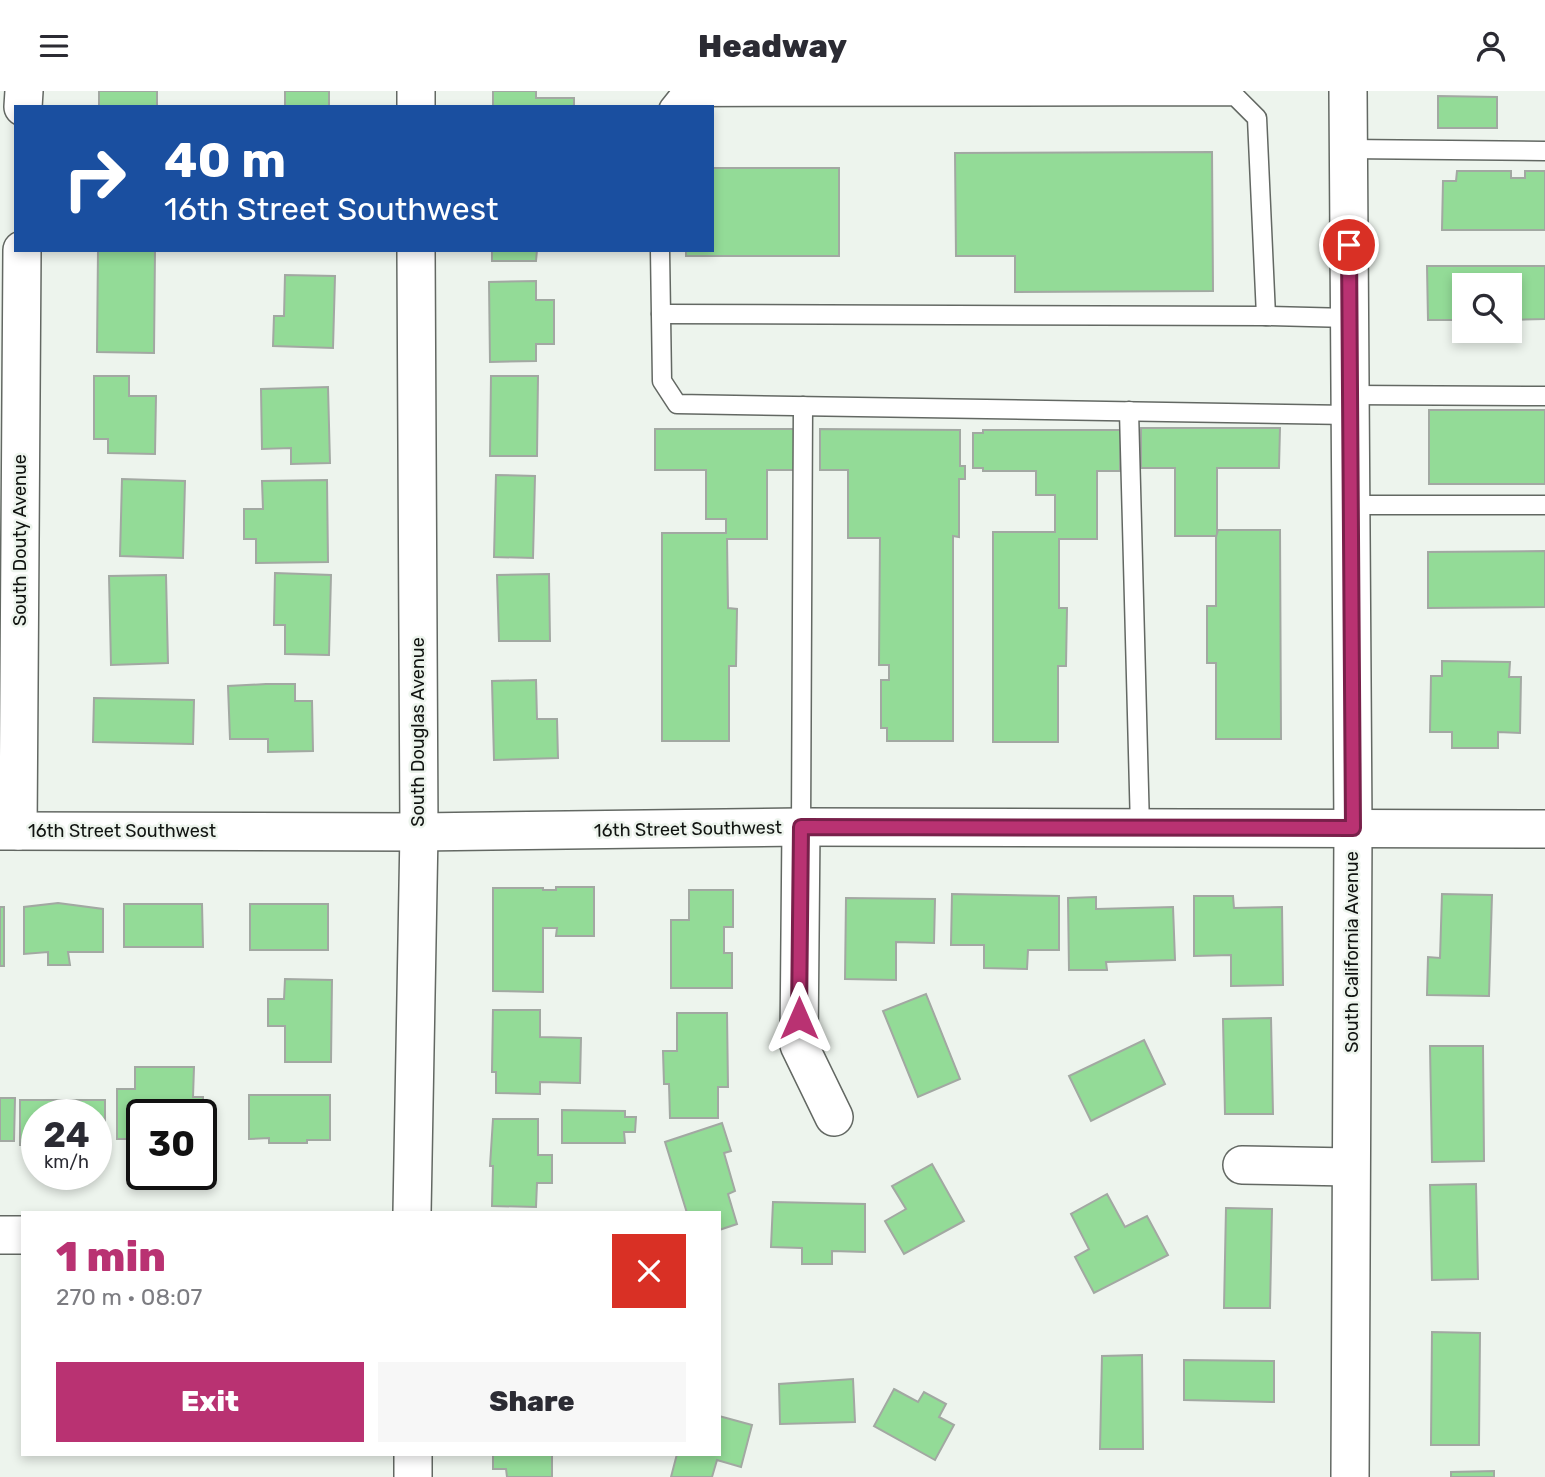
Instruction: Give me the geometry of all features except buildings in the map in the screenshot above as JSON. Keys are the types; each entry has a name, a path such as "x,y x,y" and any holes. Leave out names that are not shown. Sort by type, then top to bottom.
{"street":[{"name":"South California Avenue","path":"1348,91 1353,828 1350,1477"},
{"name":"South Douglas Avenue","path":"412,1211 419,832 416,252"},
{"name":"South Douty Avenue","path":"9,831 10,466 15,267"},
{"name":"16th Street Southwest","path":"9,831 419,832 801,827 1545,828"},
{"path":"801,827 799,1045 834,1117"},
{"path":"1242,1165 1350,1167"},
{"path":"0,1235 21,1235"},
{"path":"413,1456 413,1477"}],"lane":[{"path":"671,105 677,97 855,94 1235,96 1257,118 1266,316"},
{"path":"1348,149 1545,151"},
{"path":"660,252 662,381 677,404 1129,411 1545,396"},
{"path":"661,314 1349,317"},
{"path":"801,827 803,406"},
{"path":"1129,411 1140,828"},
{"path":"1350,505 1545,505"}],"route":[{"path":"799,1018 801,827 1353,828 1349,245"}]}
